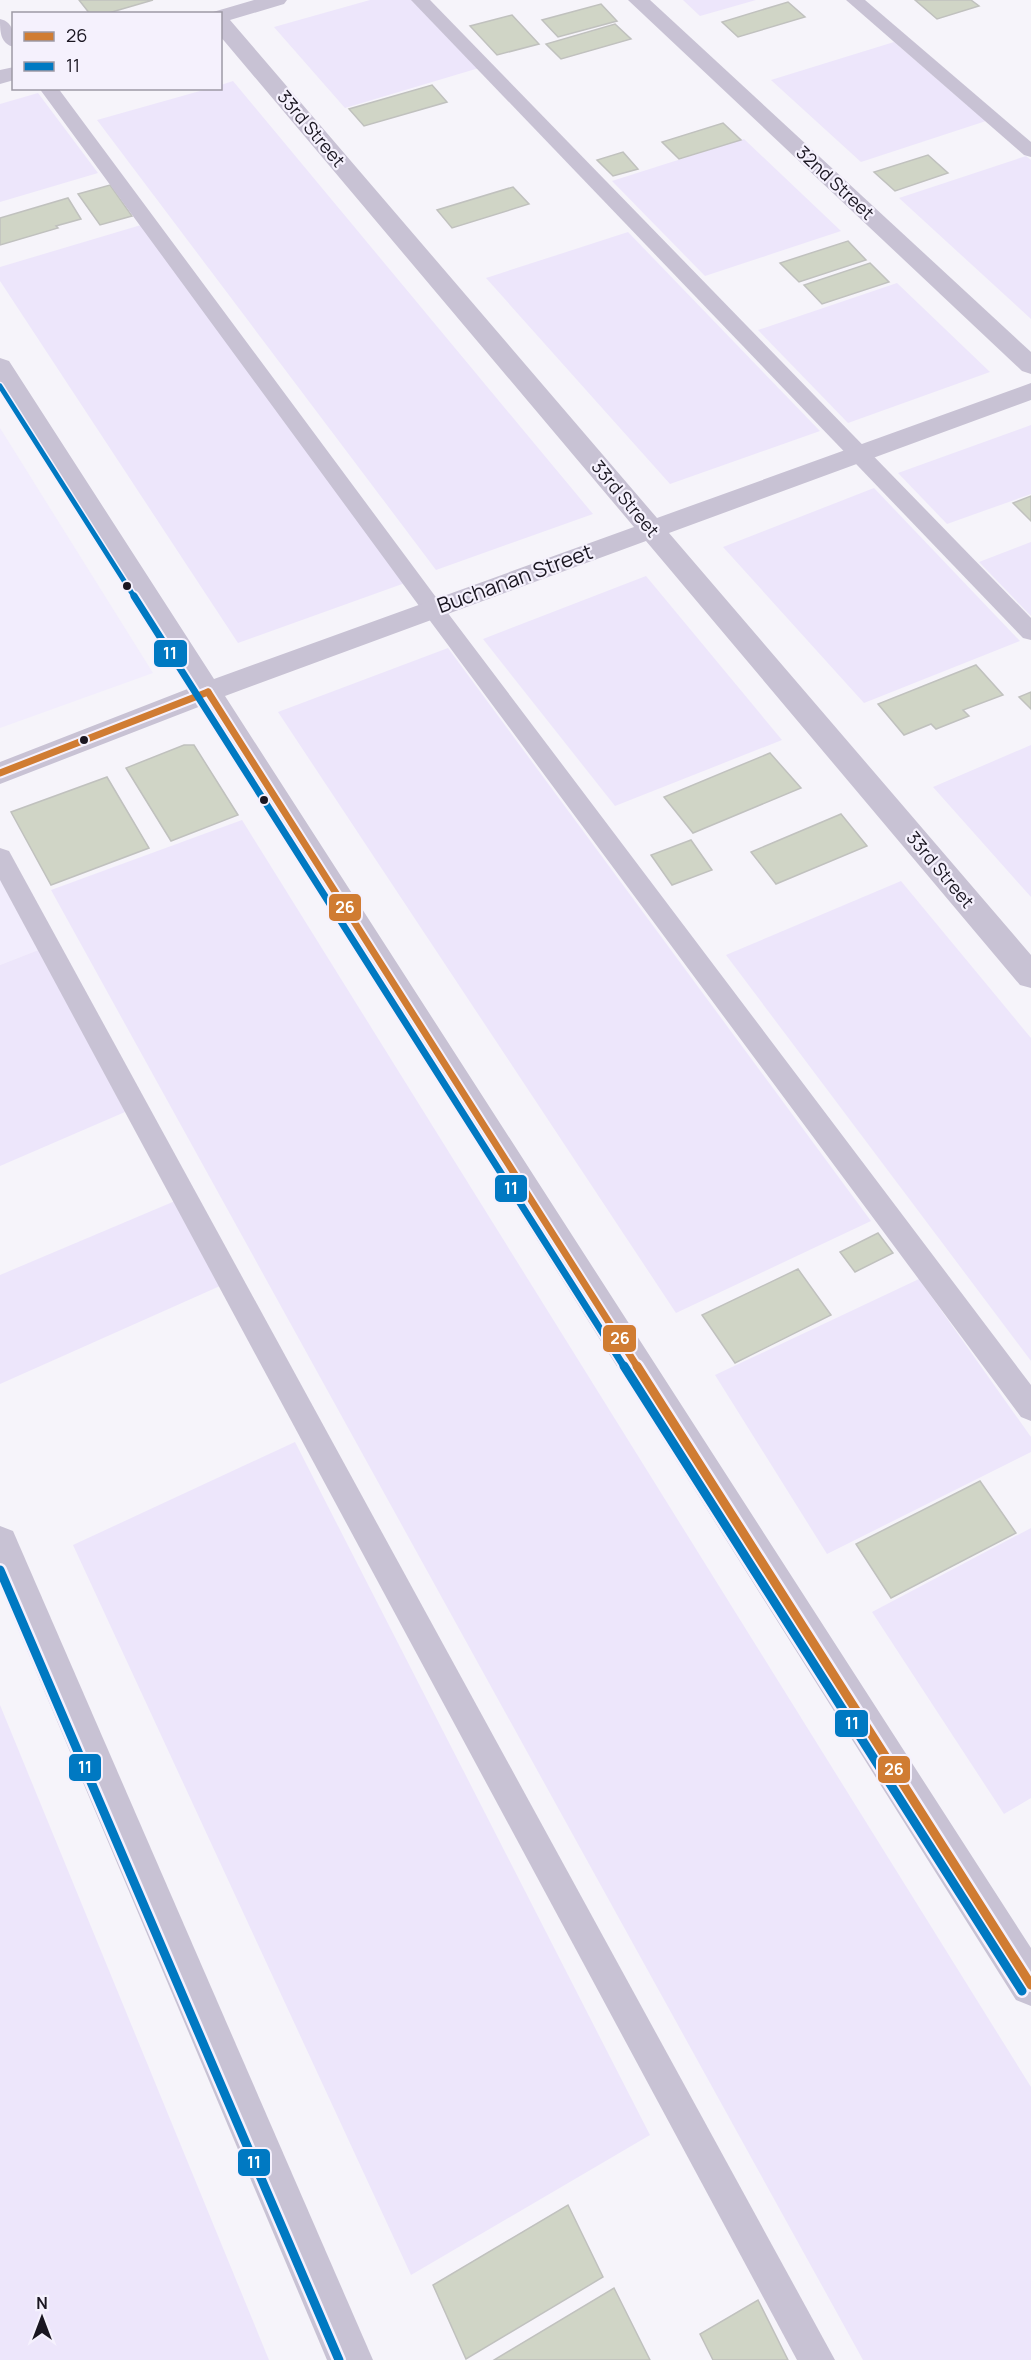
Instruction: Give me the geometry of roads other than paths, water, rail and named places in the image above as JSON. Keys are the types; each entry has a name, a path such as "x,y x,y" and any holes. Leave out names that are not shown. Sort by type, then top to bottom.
{"street":[{"path":"202,0 212,12"},
{"path":"222,15 277,0"},
{"name":"32nd Street","path":"638,0 1031,366"},
{"name":"33rd Street","path":"222,24 1031,976"},
{"path":"0,366 1031,1985"},
{"name":"Buchanan Street","path":"0,773 208,692 1031,391"},
{"path":"0,1543 350,2360"}],"lane":[{"path":"420,0 1031,632"},
{"path":"855,0 1031,151"},
{"path":"0,24 12,39"},
{"path":"49,90 1031,1408"},
{"path":"0,857 817,2360"}]}
